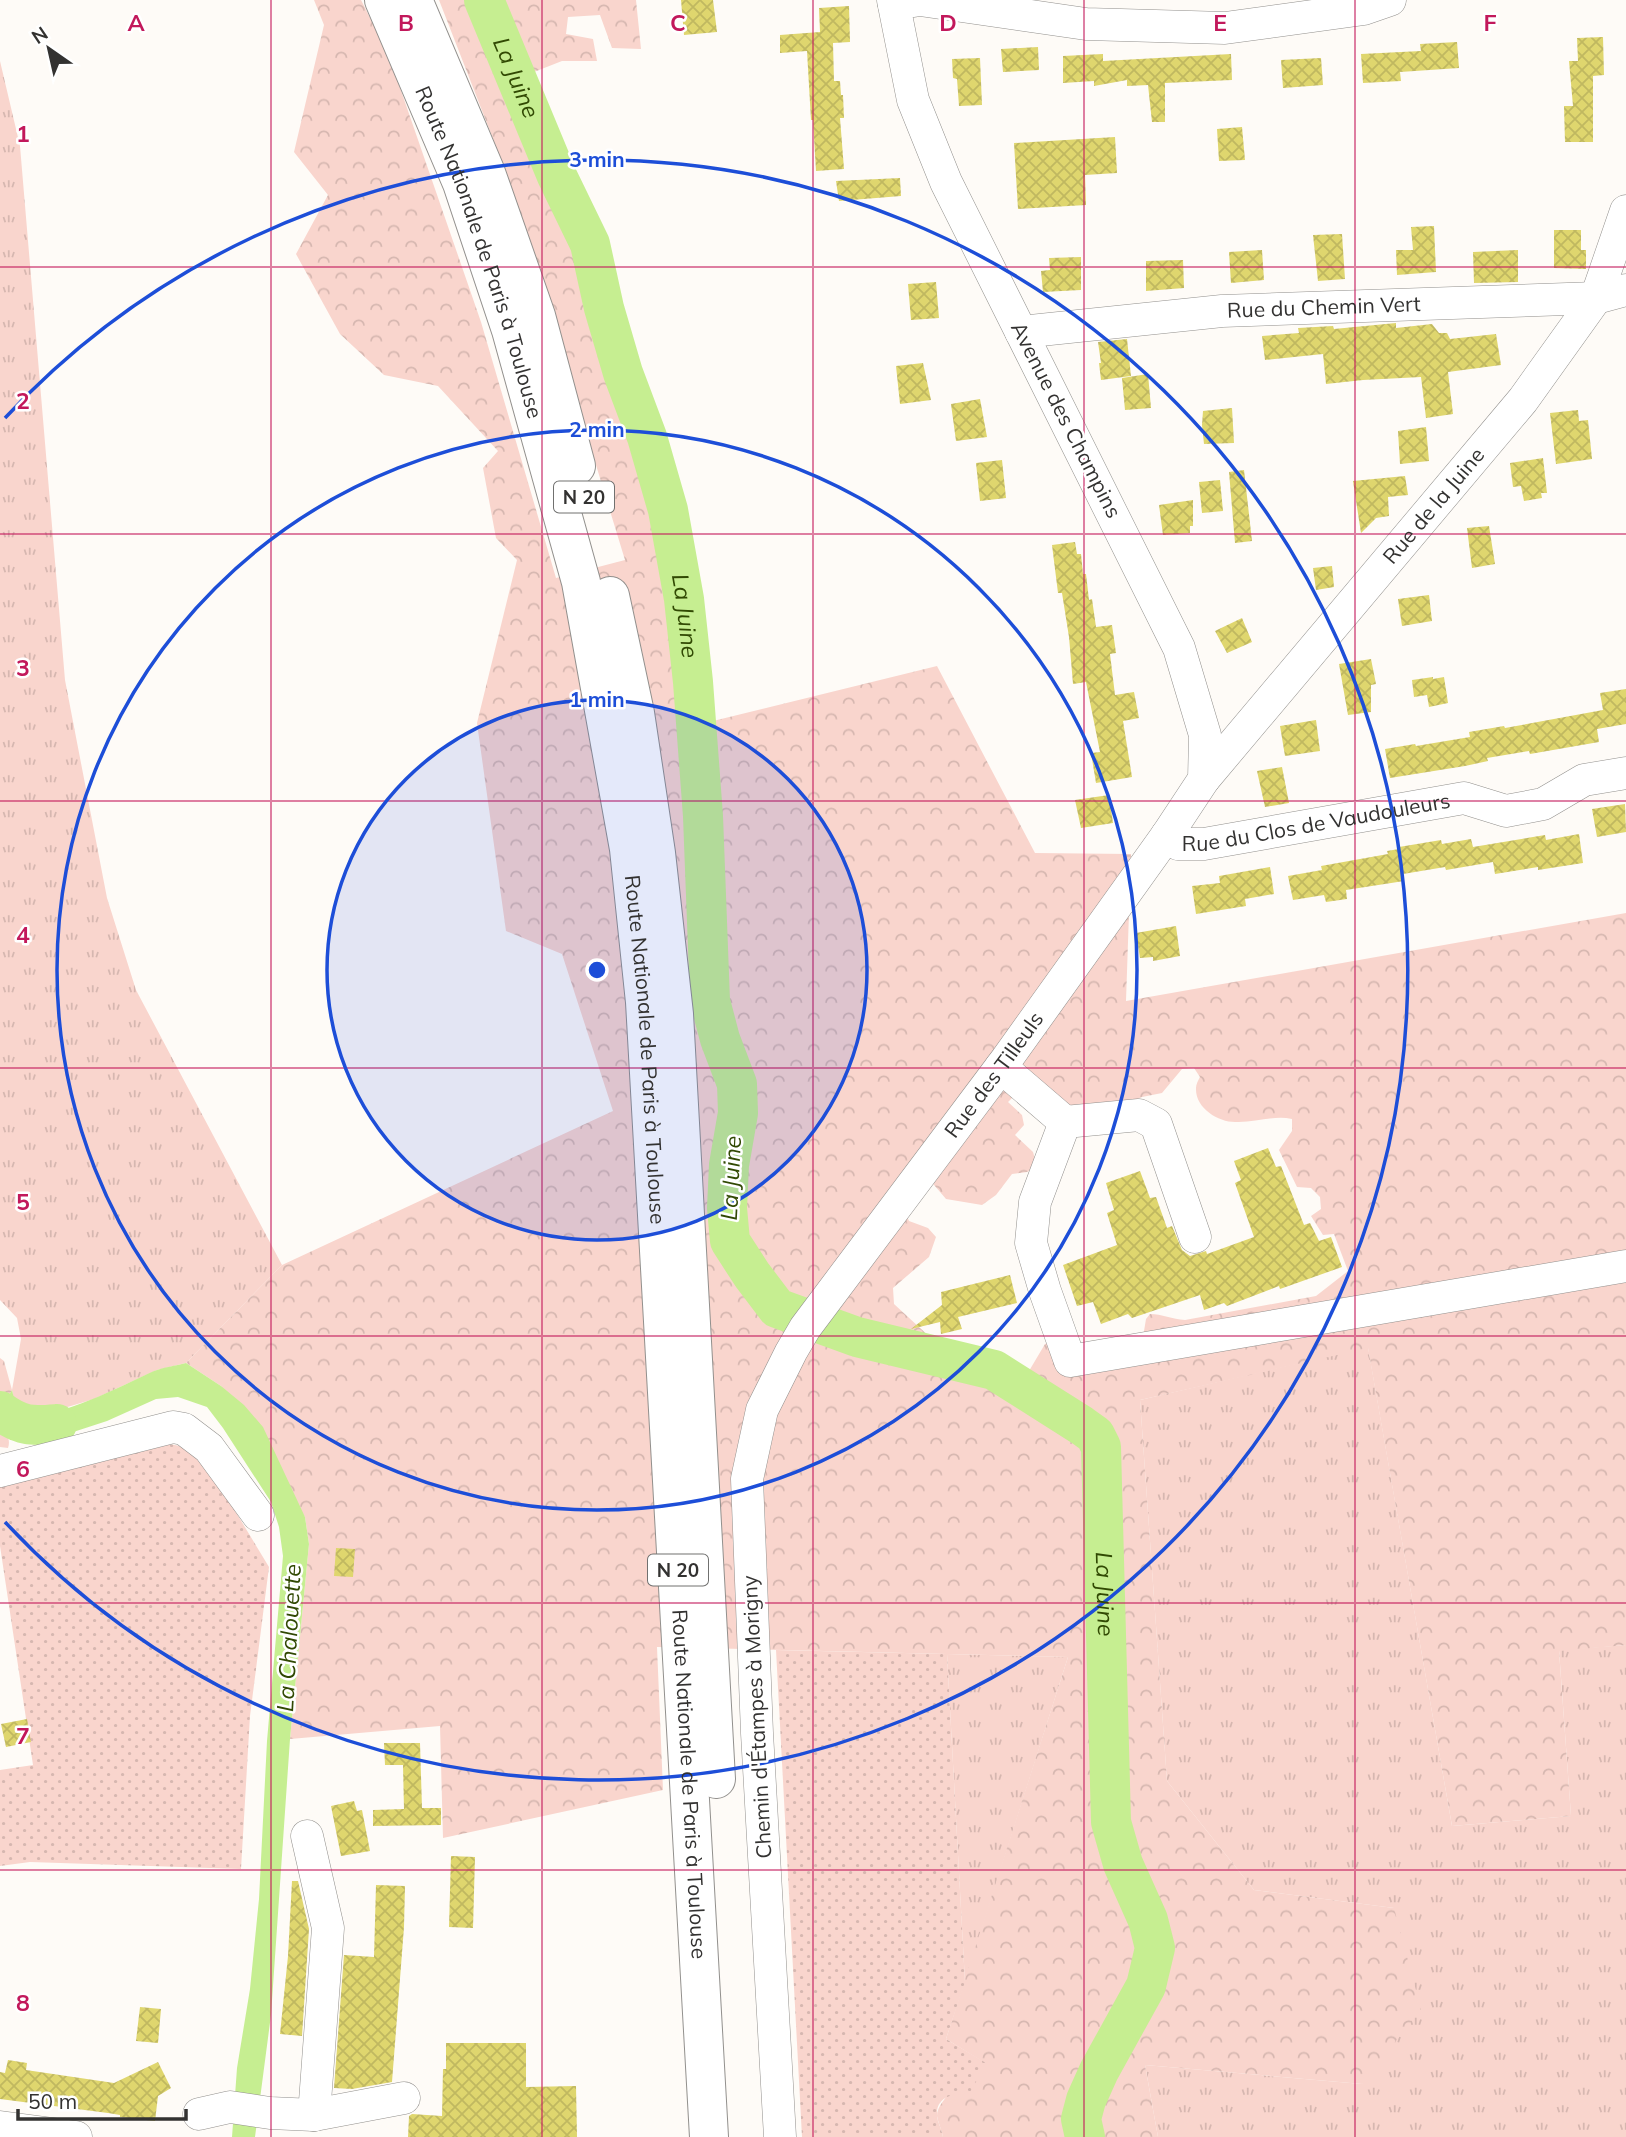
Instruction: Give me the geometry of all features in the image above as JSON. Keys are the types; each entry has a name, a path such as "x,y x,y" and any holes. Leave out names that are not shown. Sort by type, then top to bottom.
{"main road":[{"name":"Route Nationale de Paris à Toulouse","path":"384,0 462,183 511,330 581,582 629,849 645,1002 709,2137"},
{"name":"Route Nationale de Paris à Toulouse","path":"413,0 486,173 536,317 605,574 635,713 656,853 674,1028 736,2137"}],"street":[{"path":"894,2 920,0 1086,24 1225,28 1269,11 1364,9 1390,0"},
{"name":"Avenue des Champins","path":"894,2 913,100 946,182 1179,648 1205,735 1204,779"},
{"name":"Rue de la Juine","path":"1204,779 1611,294 1626,211"},
{"name":"Rue du Chemin Vert","path":"1021,332 1222,311 1611,294"},
{"name":"Rue du Clos de Vaudouleurs","path":"1167,835 1178,844 1204,844 1464,798 1506,811 1543,804 1584,780 1626,773"},
{"path":"1167,835 1204,779"},
{"name":"Rue des Tilleuls","path":"810,1323 1001,1067 1167,835"},
{"path":"1001,1067 1065,1122 1139,1115 1156,1124 1195,1237"},
{"path":"1065,1122 1035,1202 1031,1243 1070,1361 1626,1266"},
{"name":"Chemin d'Étampes à Morigny","path":"780,2137 757,1732 747,1479 762,1410 810,1323"},
{"path":"0,1471 173,1427 184,1429 209,1448 258,1515"},
{"path":"307,1836 328,1928 314,2115"},
{"path":"200,2113 230,2107 270,2113 314,2115 404,2098"},
{"path":"0,2127 76,2137"}],"green space":[{"path":"314,0 361,0 388,53 481,322 556,578 625,560 509,180 439,0 636,0 641,49 612,48 600,15 568,17 566,34 593,39 597,61 562,61 534,72 607,254 686,546 713,721 937,666 1035,853 1131,854 1126,1001 1626,913 1626,1645 1559,1651 1571,1816 1452,1826 1368,1348 1140,1400 1167,1781 1254,1890 1394,1908 1421,2009 1362,2084 1145,2065 1158,2137 943,2137 937,2116 939,2109 956,2087 985,2063 946,2039 1068,1657 657,1647 663,1790 443,1838 440,1726 290,1739 309,1544 305,1517 221,1386 186,1363 282,1265 613,1111 562,954 506,931 477,723 517,560 496,538 483,468 498,451 438,386 384,375 340,334 296,254 328,195 294,152 324,25","holes":["1194,1068 1200,1077 1196,1087 1199,1102 1215,1117 1235,1122 1292,1119 1292,1131 1279,1150 1297,1187 1311,1188 1320,1197 1321,1209 1311,1216 1323,1235 1334,1234 1348,1271 1316,1296 1185,1320 1150,1314 1146,1319 1142,1343 1088,1350 1058,1339 1045,1344 1029,1371 972,1359 933,1340 894,1304 893,1288 929,1257 936,1237 928,1228 909,1221 904,1209 929,1179 946,1199 982,1205 996,1195 1012,1174 1027,1172 1037,1166 1033,1152 1015,1135 1024,1125 1022,1115 1008,1102 1033,1077 1061,1104 1096,1117 1142,1097 1162,1093 1182,1069"]},
{"path":"0,61 20,146 65,680 107,898 136,990 282,1265 186,1363 157,1370 94,1399 51,1412 27,1413 14,1400 12,1390 21,1339 17,1318 0,1300"},
{"path":"1368,1347 1452,1826 1571,1816 1559,1650 1626,1645 1626,2137 1158,2137 1145,2065 1362,2084 1394,1908 1254,1890 1167,1781 1140,1400"},
{"path":"0,1358 4,1361 12,1390 4,1416 8,1448 0,1447"},
{"path":"160,1444 187,1449 208,1466 269,1567 250,1716 241,1869 30,1862 0,1866 0,1770 33,1765 0,1546 0,1485"},
{"path":"776,1650 947,1654 965,1982 946,2039 986,2063 971,2091 946,2098 938,2106 938,2121 943,2137 802,2137"},
{"path":"947,1654 1068,1657 965,1982"}],"water":[{"path":"186,1363 244,1405 263,1427 305,1517 309,1544 290,1739 271,2015 255,2137 232,2137 237,2068 250,1989 259,1899 267,1741 283,1556 279,1527 271,1502 207,1407 178,1397 156,1399 107,1421 61,1436 10,1440 5,1421 5,1408 12,1390 16,1403 26,1412 54,1412 90,1400 162,1368"}],"building":[{"path":"681,0 713,0 717,32 684,35"},
{"path":"849,6 850,42 833,43 834,81 840,81 843,95 844,118 840,118 844,169 816,171 807,51 780,53 780,35 820,32 819,8"},
{"path":"1603,37 1604,75 1593,76 1593,142 1565,142 1564,106 1573,106 1569,61 1578,61 1577,38"},
{"path":"1457,42 1459,68 1400,72 1401,81 1363,83 1361,54 1421,51 1420,44"},
{"path":"1038,47 1039,70 1003,72 1001,49"},
{"path":"1103,54 1103,61 1231,54 1232,80 1165,83 1165,122 1152,122 1148,85 1127,86 1127,80 1094,86 1094,81 1063,83 1063,56"},
{"path":"980,58 982,105 959,106 952,59"},
{"path":"1321,58 1323,85 1283,88 1281,60"},
{"path":"1242,127 1245,160 1219,161 1217,129"},
{"path":"1115,137 1117,173 1085,175 1086,205 1018,209 1014,143"},
{"path":"900,178 901,196 839,201 836,181"},
{"path":"1434,226 1436,272 1397,275 1396,250 1413,250 1411,227"},
{"path":"1554,230 1581,230 1581,250 1586,250 1586,269 1554,268"},
{"path":"1342,234 1345,279 1318,281 1313,235"},
{"path":"1262,250 1264,280 1231,283 1229,252"},
{"path":"1518,250 1518,282 1474,283 1473,252"},
{"path":"1081,257 1081,290 1043,292 1041,271 1050,270 1049,258"},
{"path":"1183,260 1184,288 1146,291 1146,261"},
{"path":"936,282 939,318 911,320 908,284"},
{"path":"1396,323 1396,328 1432,324 1439,333 1447,333 1450,339 1496,334 1501,365 1448,372 1453,414 1426,418 1421,377 1326,384 1323,354 1265,360 1262,336 1299,333 1298,328 1333,326 1334,329"},
{"path":"1127,339 1131,376 1101,380 1098,342"},
{"path":"923,363 931,400 900,404 896,366"},
{"path":"1148,374 1151,408 1125,410 1122,378"},
{"path":"980,399 987,437 956,441 951,404"},
{"path":"1232,408 1234,443 1204,444 1203,411"},
{"path":"1578,410 1579,421 1588,420 1592,459 1556,464 1550,413"},
{"path":"1426,427 1429,461 1400,464 1398,431"},
{"path":"1543,458 1547,493 1541,493 1542,498 1524,501 1521,486 1513,487 1510,463"},
{"path":"1002,460 1006,498 980,501 976,463"},
{"path":"1244,470 1252,541 1235,543 1229,472"},
{"path":"1405,476 1408,495 1388,497 1389,516 1376,518 1361,533 1353,481"},
{"path":"1220,480 1223,511 1202,513 1199,482"},
{"path":"1193,500 1193,526 1190,526 1190,533 1163,535 1159,505"},
{"path":"1489,526 1495,564 1472,568 1467,528"},
{"path":"1075,542 1077,554 1081,554 1083,574 1086,574 1096,627 1112,625 1116,653 1110,654 1115,695 1134,692 1139,718 1123,721 1132,777 1096,783 1091,753 1100,752 1086,682 1073,684 1069,637 1062,593 1058,593 1052,545"},
{"path":"1332,566 1334,587 1316,590 1313,568"},
{"path":"1429,595 1432,621 1402,626 1398,599"},
{"path":"1242,618 1252,642 1227,653 1215,631"},
{"path":"1371,659 1376,684 1371,685 1371,712 1348,715 1339,664"},
{"path":"1444,677 1448,703 1429,707 1427,695 1414,697 1412,680"},
{"path":"1626,689 1626,724 1597,729 1599,742 1530,754 1529,751 1487,758 1488,761 1465,766 1390,778 1385,749 1470,737 1469,732 1603,710 1600,693"},
{"path":"1316,720 1320,751 1285,756 1280,726"},
{"path":"1282,767 1289,803 1265,807 1257,771"},
{"path":"1109,795 1113,823 1081,828 1075,800"},
{"path":"1625,804 1626,832 1597,837 1592,809"},
{"path":"1579,834 1583,863 1495,874 1493,862 1446,870 1445,867 1403,874 1404,881 1346,890 1347,899 1326,902 1324,895 1293,900 1288,876 1322,870 1321,866 1388,854 1387,851 1399,847 1441,840 1442,844 1471,839 1473,847 1545,835 1546,840"},
{"path":"1270,867 1274,894 1245,899 1246,906 1196,914 1192,886 1220,883 1219,876"},
{"path":"1176,926 1180,956 1153,961 1153,957 1140,958 1136,933"},
{"path":"1268,1148 1276,1167 1281,1166 1304,1225 1310,1223 1319,1241 1331,1237 1342,1267 1280,1289 1279,1286 1227,1306 1224,1303 1204,1310 1200,1295 1132,1318 1128,1314 1101,1324 1093,1302 1077,1306 1063,1265 1117,1245 1107,1213 1114,1210 1106,1183 1140,1171 1150,1198 1156,1197 1167,1228 1172,1226 1182,1250 1190,1256 1206,1251 1207,1254 1254,1237 1235,1183 1241,1180 1234,1161"},
{"path":"1010,1275 1017,1303 958,1317 962,1329 941,1334 940,1322 911,1329 942,1305 941,1292"},
{"path":"336,1548 355,1549 353,1577 334,1576"},
{"path":"27,1719 31,1742 6,1747 1,1724"},
{"path":"384,1743 420,1743 422,1808 441,1808 441,1825 373,1826 373,1810 404,1809 403,1765 385,1765"},
{"path":"354,1801 357,1811 362,1810 370,1851 341,1856 331,1806"},
{"path":"451,1856 475,1857 473,1928 449,1927"},
{"path":"292,1881 298,1881 309,1929 302,2036 280,2034"},
{"path":"376,1885 405,1886 392,2082 352,2089 334,2088 344,1955 374,1957"},
{"path":"140,2007 161,2009 158,2043 136,2041"},
{"path":"446,2043 526,2043 526,2087 576,2086 577,2137 408,2137 409,2116 412,2114 442,2116"},
{"path":"8,2060 27,2063 26,2070 114,2083 158,2062 171,2088 158,2096 155,2121 0,2099 0,2072 5,2073"}],"waterway":[{"name":"La Juine","path":"484,0 557,176 590,244 604,308 623,373 647,437 668,510 684,599 693,682 703,816 710,1001 720,1039 737,1084 738,1113 729,1165 727,1208 730,1241 777,1308 857,1337 994,1370 1095,1435 1101,1447 1111,1822 1123,1864 1148,1920 1155,1948 1146,1986 1086,2100 1081,2119 1085,2137"},
{"name":"La Chalouette","path":"0,1411 27,1424 57,1424"}]}
